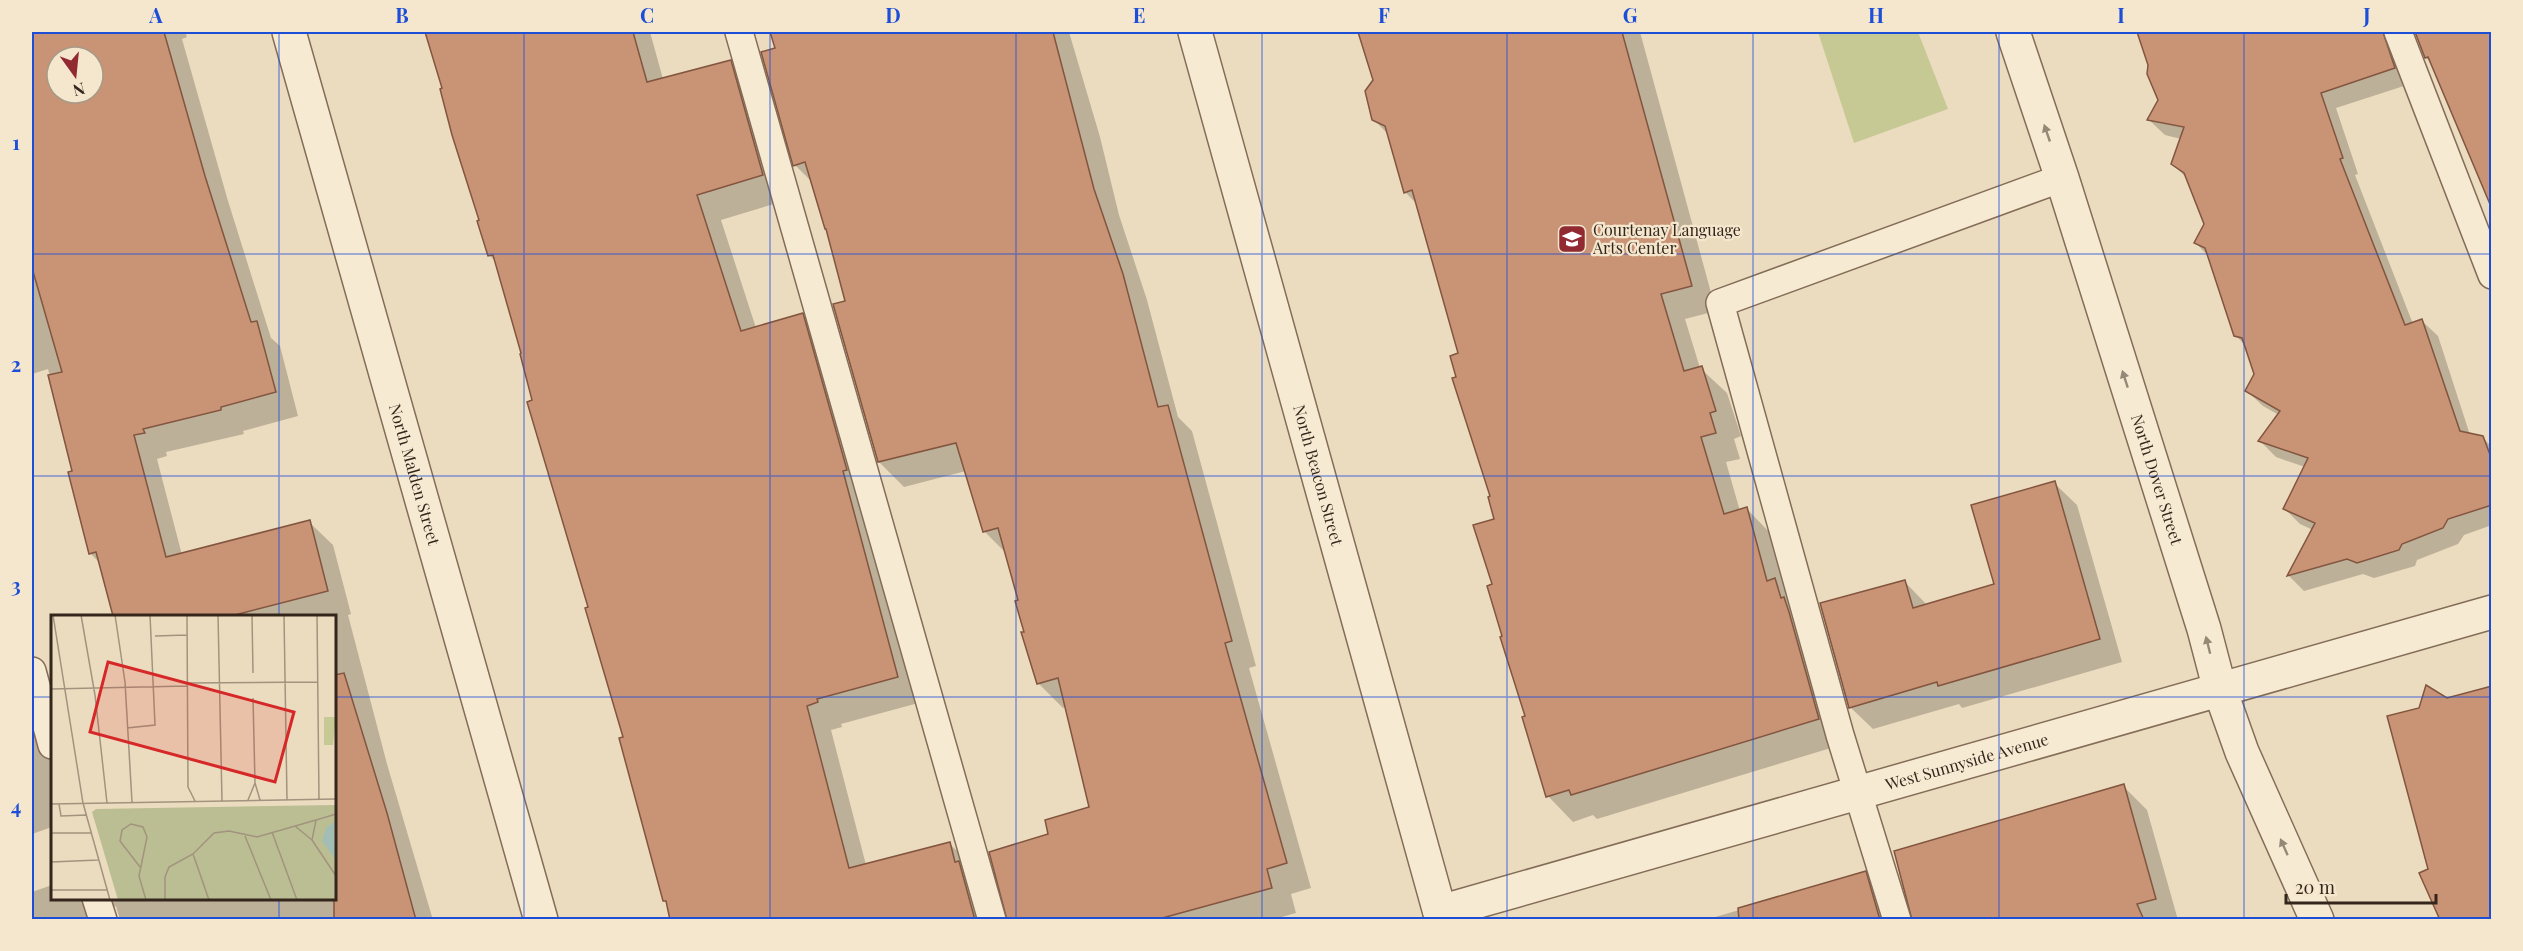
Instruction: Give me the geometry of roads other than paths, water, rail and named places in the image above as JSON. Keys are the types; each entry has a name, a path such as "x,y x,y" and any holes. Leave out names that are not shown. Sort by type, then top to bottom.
{"street":[{"name":"North Malden Street","path":"289,32 541,920"},
{"name":"North Beacon Street","path":"1195,32 1441,916"},
{"name":"North Dover Street","path":"2013,32 2062,178 2204,629 2220,690 2242,752 2317,920"},
{"name":"West Sunnyside Avenue","path":"1441,916 2492,612"}],"lane":[{"path":"739,32 992,920"},
{"path":"2398,32 2492,275"},
{"path":"1897,920 1858,794 1720,303 2062,178"},
{"path":"32,671 51,741"},
{"path":"97,900 102,920"}],"place":[{"name":"Courtenay Language Arts Center","path":"1572,239"}]}
